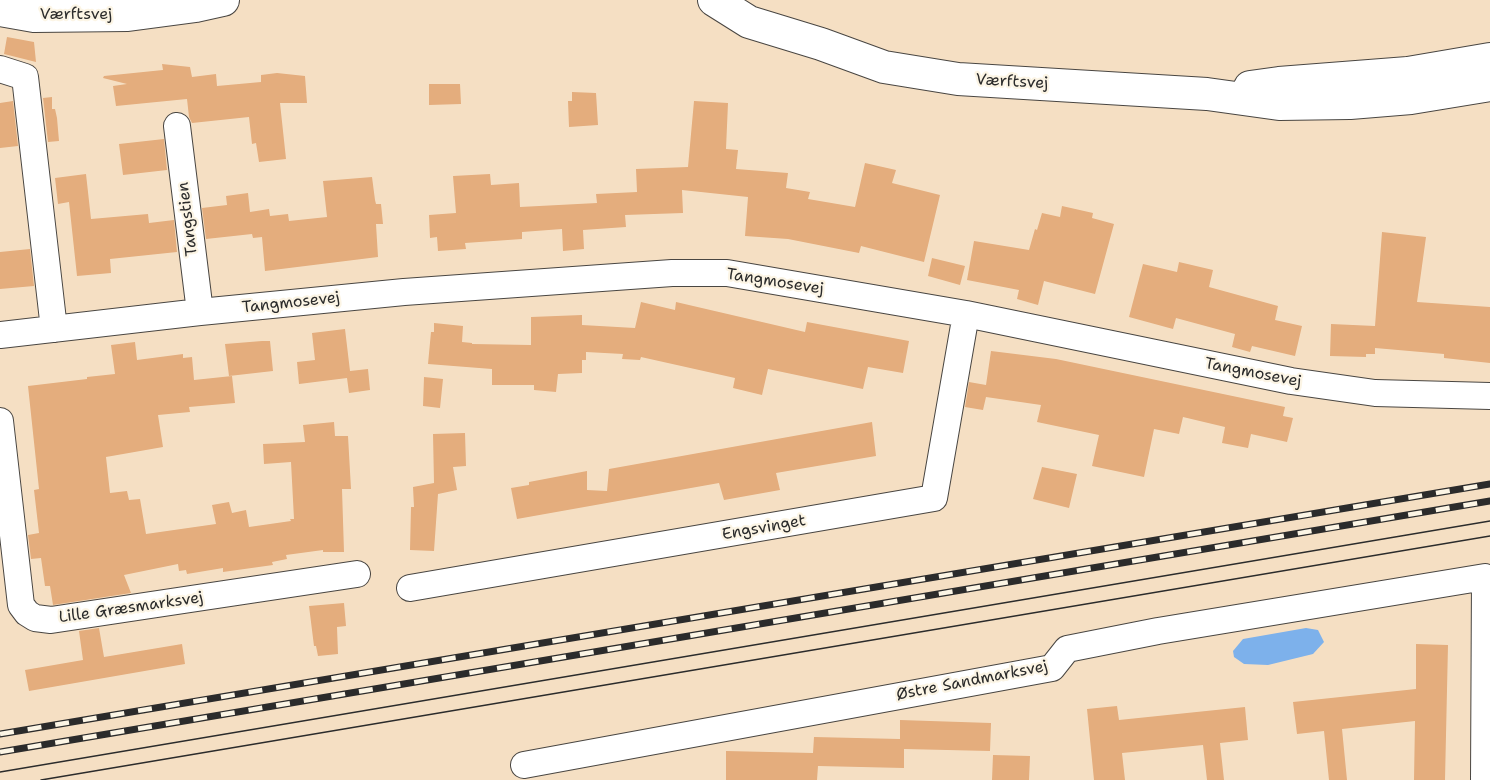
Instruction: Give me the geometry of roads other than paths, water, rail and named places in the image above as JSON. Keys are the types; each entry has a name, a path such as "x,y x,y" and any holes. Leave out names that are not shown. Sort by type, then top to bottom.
{"street":[{"name":"Værftsvej","path":"0,10 34,16 128,15 223,0"},
{"name":"Værftsvej","path":"714,0 749,22 821,44 884,67 958,79 1207,94 1279,104 1350,103 1411,98 1490,85"},
{"name":"Værftsvej","path":"750,0 821,44"},
{"name":"Værftsvej","path":"1207,94 1279,82 1408,73 1490,59"},
{"path":"0,69 25,77 54,329"},
{"name":"Tangstien","path":"177,126 200,312"},
{"name":"Tangmosevej","path":"0,335 404,292 683,273 727,273 966,314 1291,381 1375,393 1490,396"},
{"name":"Engsvinget","path":"410,588 934,498 966,314"},
{"name":"Lille Græsmarksvej","path":"0,422 21,605 35,618 51,620 357,574"},
{"name":"Østre Sandmarksvej","path":"524,765 1052,668 1067,649 1158,631 1487,575 1484,780"}],"water":[{"path":"1306,628 1318,630 1324,642 1313,654 1268,665 1244,664 1234,657 1233,651 1243,639"}],"tram line":[{"path":"0,772 1490,521"},
{"path":"41,780 1490,536"}],"railway":[{"path":"0,734 1490,484"},
{"path":"0,752 1490,501"}]}
